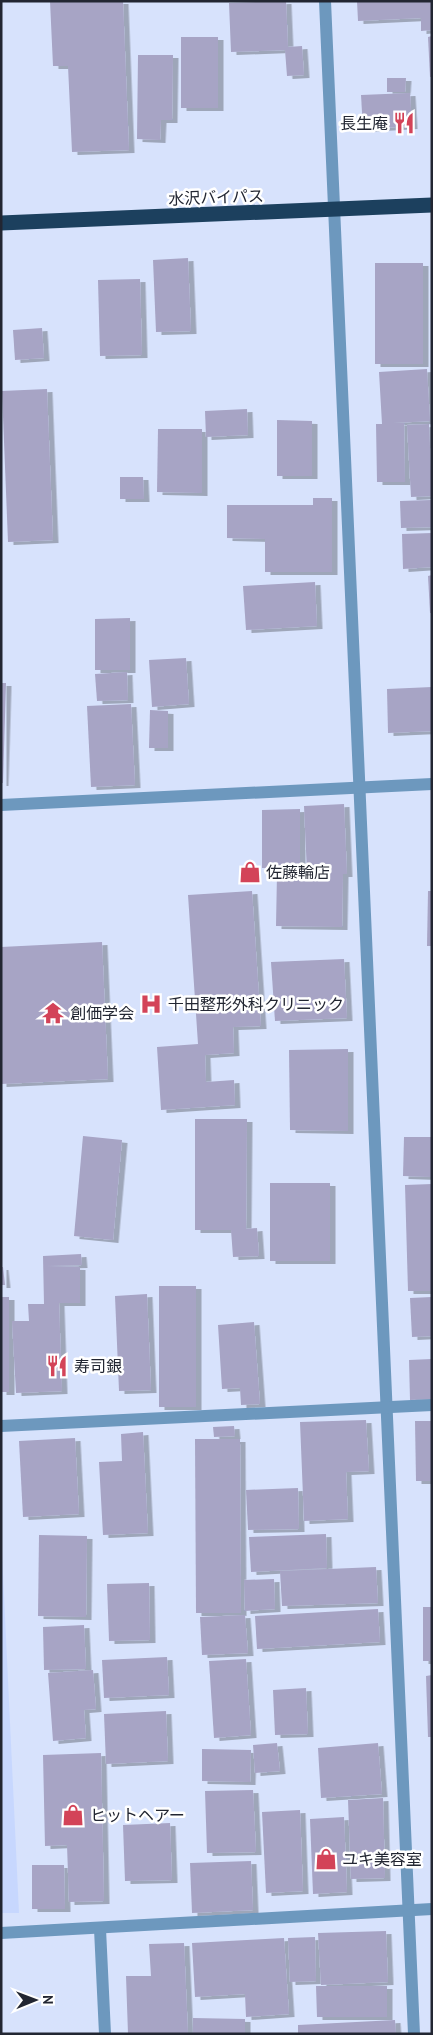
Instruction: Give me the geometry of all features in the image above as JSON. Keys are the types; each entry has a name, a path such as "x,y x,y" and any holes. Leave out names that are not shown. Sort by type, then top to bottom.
{"highway":[{"name":"水沢バイパス","path":"1,223 432,205"}],"street":[{"path":"325,1 414,2034"},
{"path":"1,805 432,784"},
{"path":"1,1426 432,1405"},
{"path":"1,1933 100,1929 432,1909"},
{"path":"100,1929 105,2034"}],"shaded area":[{"path":"1,1532 19,1913 1,1913"}],"building":[{"path":"50,1 123,1 129,150 72,152 68,66 53,66"},
{"path":"286,1 288,47 302,46 304,75 287,76 285,50 231,52 229,3"},
{"path":"357,1 432,1 432,30 421,31 421,18 358,21"},
{"path":"432,36 432,77 430,77 428,37"},
{"path":"181,37 218,37 218,108 181,108"},
{"path":"138,55 173,55 172,120 161,120 160,140 137,139"},
{"path":"387,78 406,78 405,92 387,92"},
{"path":"410,93 412,126 363,129 361,95"},
{"path":"188,258 191,331 156,332 153,260"},
{"path":"375,263 423,263 423,364 375,364"},
{"path":"140,279 142,355 100,356 98,280"},
{"path":"42,328 44,358 15,360 13,330"},
{"path":"427,369 430,421 393,423 404,423 405,482 377,482 376,424 382,424 379,372"},
{"path":"47,389 53,540 8,542 2,391"},
{"path":"247,409 248,435 206,437 205,411"},
{"path":"277,420 312,421 312,476 277,476"},
{"path":"429,424 432,496 411,497 407,425"},
{"path":"158,429 202,429 202,493 157,492"},
{"path":"120,477 143,477 144,499 120,499"},
{"path":"313,498 332,498 332,572 265,572 265,539 227,538 227,505 313,505"},
{"path":"431,500 432,527 401,528 400,501"},
{"path":"432,533 432,567 403,569 402,534"},
{"path":"432,575 432,613 430,613 428,576"},
{"path":"315,582 317,626 246,630 243,586"},
{"path":"130,618 130,670 95,670 95,619"},
{"path":"186,658 189,704 152,707 149,660"},
{"path":"127,672 128,700 97,701 95,674"},
{"path":"1,683 6,683 3,783 1,783"},
{"path":"432,687 432,731 388,733 387,689"},
{"path":"131,704 135,785 91,787 87,706"},
{"path":"150,710 168,711 168,748 149,748"},
{"path":"344,804 347,874 343,874 342,927 276,926 277,873 307,873 304,806"},
{"path":"300,809 300,868 262,868 262,810"},
{"path":"252,891 261,1026 233,1027 234,1053 205,1055 206,1082 234,1080 235,1105 161,1110 157,1047 198,1044 188,895"},
{"path":"428,891 432,891 432,946 427,946"},
{"name":"創価学会","path":"102,942 108,1079 1,1084 1,947"},
{"path":"344,959 347,1018 275,1021 271,962"},
{"path":"348,1049 348,1131 290,1130 289,1050"},
{"path":"195,1119 247,1119 246,1229 257,1228 259,1256 233,1257 231,1230 195,1230"},
{"path":"83,1136 122,1140 113,1240 74,1236"},
{"path":"404,1137 432,1137 432,1177 403,1176"},
{"path":"270,1183 330,1183 330,1261 270,1261"},
{"path":"432,1184 432,1291 408,1291 405,1185"},
{"path":"81,1254 82,1265 47,1266 80,1267 80,1303 59,1303 62,1391 16,1393 12,1321 29,1321 28,1304 44,1304 43,1256"},
{"path":"1,1267 3,1267 5,1285 1,1285"},
{"path":"159,1286 196,1286 196,1407 159,1407"},
{"path":"147,1294 151,1390 119,1391 115,1296"},
{"path":"1,1297 9,1297 9,1392 1,1392"},
{"path":"432,1297 432,1336 412,1337 410,1298"},
{"path":"254,1322 260,1404 241,1405 240,1388 222,1389 218,1325"},
{"path":"432,1359 432,1399 410,1400 409,1360"},
{"path":"366,1420 369,1471 346,1472 348,1519 304,1521 300,1422"},
{"path":"415,1421 432,1421 432,1481 416,1481"},
{"path":"234,1426 235,1436 214,1437 213,1427"},
{"path":"143,1432 148,1533 103,1535 99,1462 122,1461 121,1434"},
{"path":"75,1438 79,1514 23,1517 19,1441"},
{"path":"195,1439 240,1439 241,1613 196,1613"},
{"path":"298,1488 299,1529 248,1530 246,1490"},
{"path":"326,1534 327,1568 251,1572 249,1537"},
{"path":"39,1535 87,1536 86,1617 38,1616"},
{"path":"376,1567 378,1603 282,1606 280,1571"},
{"path":"274,1579 275,1609 245,1611 244,1580"},
{"path":"149,1583 150,1640 109,1641 107,1584"},
{"path":"423,1607 432,1607 432,1661 423,1661"},
{"path":"378,1609 380,1642 257,1649 255,1616"},
{"path":"245,1615 248,1653 202,1655 200,1617"},
{"path":"84,1625 86,1669 44,1670 43,1627"},
{"path":"167,1657 169,1695 104,1698 102,1660"},
{"path":"246,1659 251,1735 214,1738 209,1661"},
{"path":"93,1670 96,1709 84,1710 86,1738 53,1741 48,1673"},
{"path":"432,1675 432,1737 428,1737 426,1676"},
{"path":"306,1688 308,1734 275,1735 273,1690"},
{"path":"166,1711 168,1761 106,1764 104,1714"},
{"path":"277,1743 280,1771 255,1773 253,1745"},
{"path":"378,1743 382,1794 321,1798 318,1748"},
{"path":"202,1749 251,1750 250,1782 202,1781"},
{"path":"101,1753 104,1901 69,1902 67,1845 45,1846 43,1755"},
{"path":"253,1790 256,1852 207,1853 205,1791"},
{"path":"383,1798 385,1878 351,1879 348,1800"},
{"path":"300,1810 303,1891 266,1893 262,1812"},
{"path":"344,1817 347,1892 313,1894 310,1819"},
{"path":"170,1823 172,1880 125,1881 123,1825"},
{"path":"251,1861 253,1910 192,1913 190,1863"},
{"path":"32,1865 64,1865 65,1909 32,1909"},
{"path":"386,1931 388,1982 321,1985 318,1933"},
{"path":"315,1937 316,1981 290,1982 288,1938"},
{"path":"284,1938 289,2014 246,2017 245,1994 195,1997 192,1943"},
{"path":"184,1943 188,2034 128,2034 126,1976 151,1976 149,1944"},
{"path":"316,1986 387,1986 387,2017 317,2017"},
{"path":"193,2018 245,2019 245,2034 193,2034"},
{"path":"395,2020 396,2034 298,2034 298,2025"}],"place":[{"name":"長生庵","path":"404,123"},
{"name":"佐藤輪店","path":"250,872"},
{"name":"千田整形外科クリニック","path":"151,1004"},
{"name":"創価学会","path":"53,1013"},
{"name":"寿司銀","path":"57,1366"},
{"name":"ヒットヘアー","path":"73,1815"},
{"name":"ユキ美容室","path":"326,1859"}]}
